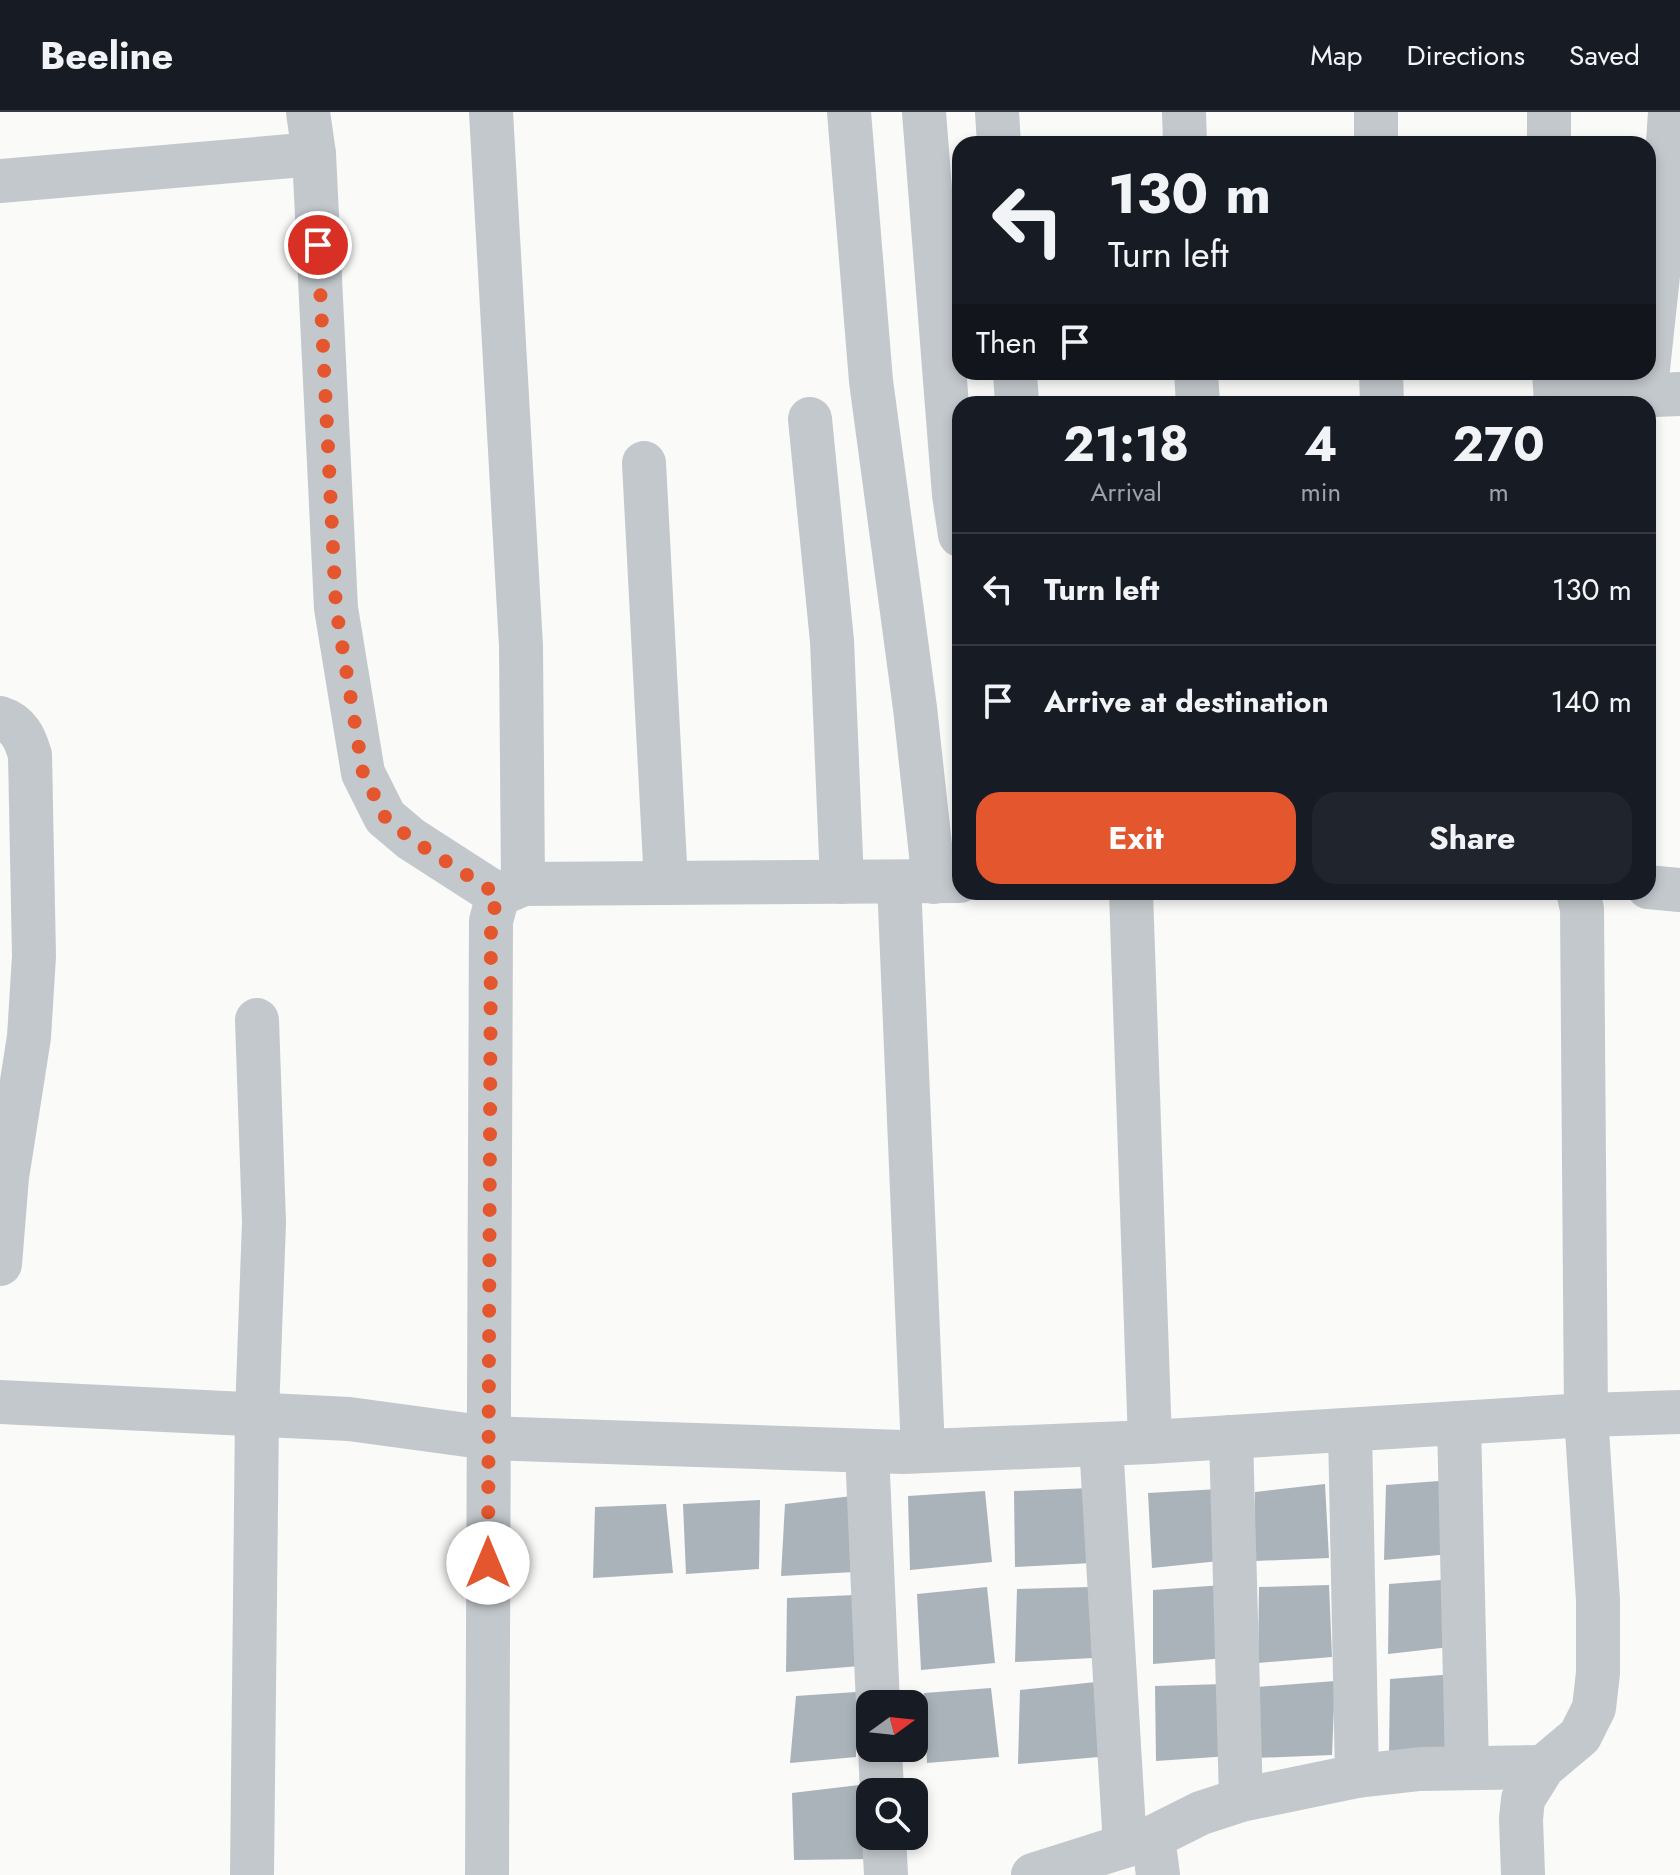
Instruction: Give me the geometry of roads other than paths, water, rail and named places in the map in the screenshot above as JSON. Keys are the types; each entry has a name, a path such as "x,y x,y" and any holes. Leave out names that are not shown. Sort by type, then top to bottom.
{"street":[{"path":"487,1875 491,921 510,890 521,646 491,112"},
{"path":"849,112 871,381 915,708 931,882 923,1451"},
{"path":"924,112 952,469"},
{"path":"997,112 998,136"},
{"path":"1184,112 1185,136"},
{"path":"1376,112 1376,136"},
{"path":"1549,112 1549,136"},
{"path":"1656,361 1670,112"},
{"path":"0,181 311,133 336,608 363,773 385,817 411,839 510,890 666,883 931,882"},
{"path":"1590,396 1655,382"},
{"path":"810,419 832,641 842,882"},
{"path":"644,463 666,883"},
{"path":"0,718 8,720 25,736 30,755 34,956 29,1037 8,1120 0,1264"},
{"path":"1656,888 1680,890"},
{"path":"1131,900 1150,1442"},
{"path":"1523,1875 1523,1799 1543,1767 1580,1736 1594,1708 1598,1673 1598,1600 1586,1415 1580,900"},
{"path":"252,1875 257,1414 264,1222 257,1020"},
{"path":"0,1402 349,1419 489,1438 867,1451 1150,1442 1680,1412"},
{"path":"1459,1423 1467,1768"},
{"path":"1350,1430 1357,1776"},
{"path":"1231,1437 1241,1800"},
{"path":"1101,1444 1145,1853"},
{"path":"867,1451 877,1690"},
{"path":"1033,1875 1145,1853 1201,1813 1241,1800 1357,1776 1420,1769 1543,1767"},
{"path":"885,1850 886,1875"}]}
